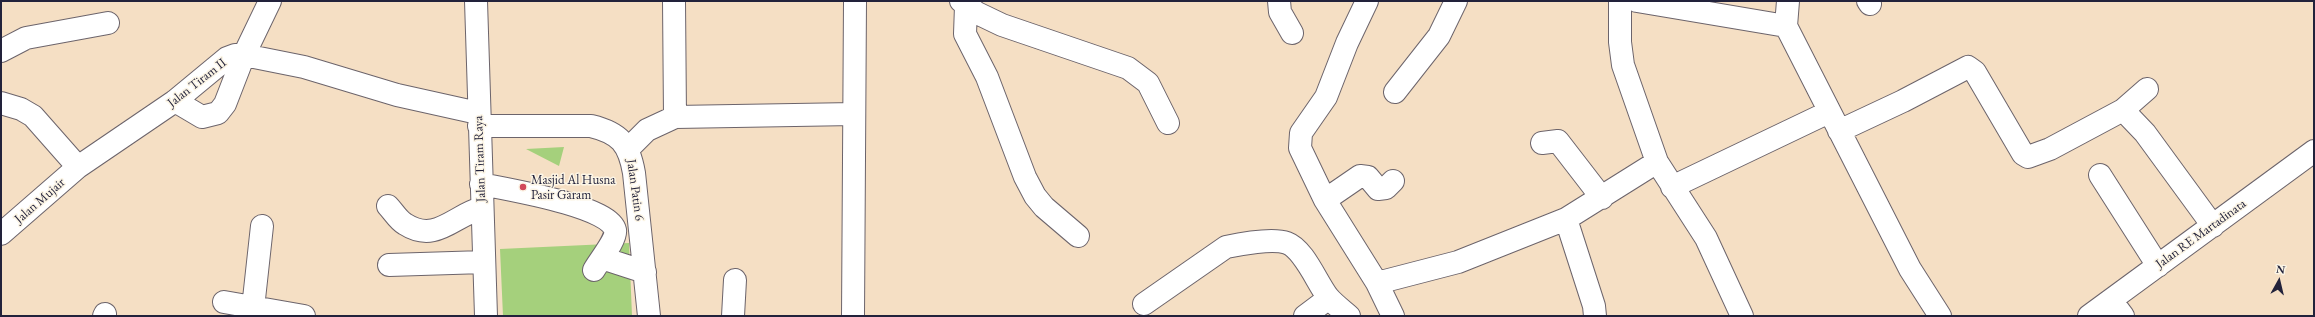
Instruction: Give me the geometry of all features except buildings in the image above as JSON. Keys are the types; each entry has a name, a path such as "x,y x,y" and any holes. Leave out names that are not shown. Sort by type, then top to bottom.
{"street":[{"path":"175,101 202,117 218,113 225,104 244,55 270,1"},
{"name":"Jalan Tiram Raya","path":"476,1 478,119 486,316"},
{"path":"674,1 675,117"},
{"path":"853,316 855,1"},
{"path":"1279,1 1280,12 1292,33"},
{"path":"1367,1 1347,43 1326,97 1300,133 1299,139 1300,148 1325,200 1377,283 1393,316"},
{"path":"1395,92 1439,36 1456,1"},
{"path":"1620,1 1620,42 1623,66 1657,162 1706,238 1742,316"},
{"path":"1637,1 1786,26"},
{"path":"1788,1 1786,26 1910,269 1940,316"},
{"path":"963,4 1002,25 1128,68 1148,84 1168,123"},
{"path":"963,4 965,34 988,77 1025,177 1035,196 1044,207 1078,236"},
{"path":"1,51 26,38 108,23"},
{"name":"Jalan Tiram II","path":"78,167 175,101 227,58 235,55 244,55 304,67 478,119"},
{"path":"1672,187 1834,121 1903,101 1968,67 1975,72 2023,154 2028,157 2050,149 2122,110 2147,89"},
{"path":"1,103 21,108 33,116 78,167"},
{"path":"2122,110 2146,133 2213,226"},
{"path":"628,149 647,130 675,117 854,114"},
{"name":"Jalan Patin 6","path":"478,119 591,126 607,130 619,138 628,149 634,173 649,316"},
{"path":"607,130 647,130"},
{"path":"1542,143 1558,141 1602,198"},
{"name":"Jalan RE Martadinata","path":"2089,316 2117,308 2158,266 2314,151"},
{"path":"1377,283 1458,262 1566,219 1602,198 1657,162"},
{"name":"Jalan Mujair","path":"1,234 78,167"},
{"path":"2100,175 2158,266"},
{"path":"1325,200 1360,176 1368,177 1378,189 1386,188 1393,181"},
{"path":"481,184 578,205 611,222 615,229 615,236 598,264 645,272"},
{"path":"388,206 404,224 424,231 440,229 470,211 482,208"},
{"path":"1566,219 1594,306 1595,316"},
{"path":"253,308 262,226"},
{"path":"1144,304 1226,247 1239,244 1277,242 1288,243 1298,251 1329,298 1349,316"},
{"path":"389,265 484,262"},
{"path":"733,316 735,280"},
{"path":"1305,316 1329,298"},
{"path":"224,302 304,316"}],"green space":[{"path":"564,147 559,166 526,149"},
{"path":"629,243 632,316 503,316 500,249"}],"place":[{"name":"Masjid Al Husna Pasir Garam","path":"523,187"}]}
